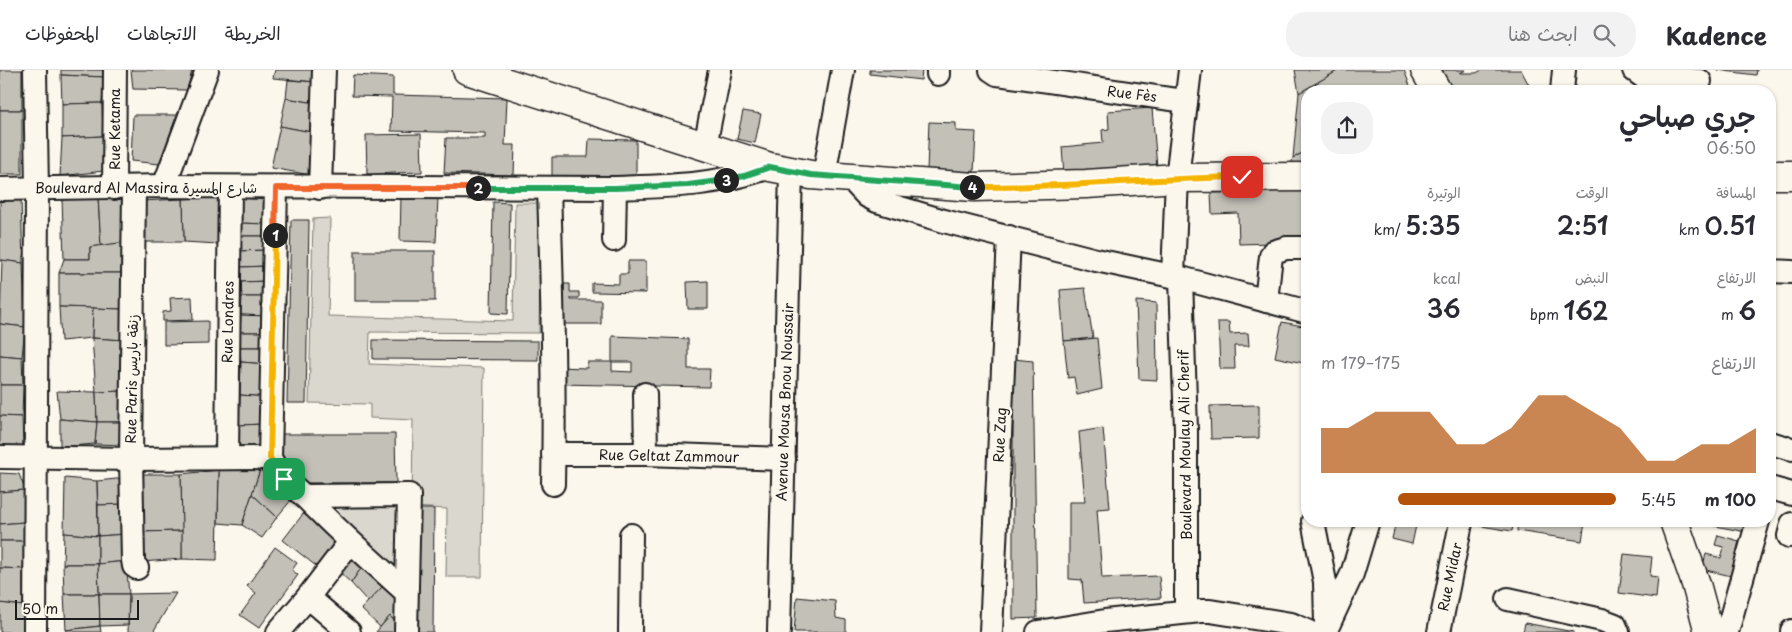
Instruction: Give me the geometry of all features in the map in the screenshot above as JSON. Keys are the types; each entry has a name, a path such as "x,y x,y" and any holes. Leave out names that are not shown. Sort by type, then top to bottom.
{"main road":[{"path":"1425,70 1434,85"},
{"path":"472,71 781,170"},
{"name":"Boulevard Al Massira شارع المسيرة","path":"781,170 838,177 974,187 1086,184 1177,178 1301,177"},
{"path":"1776,175 1792,175"},
{"path":"1676,527 1696,584 1709,632"}],"street":[{"path":"35,70 37,189 35,632"},
{"name":"Rue Ketama","path":"115,70 124,188"},
{"path":"164,186 207,70"},
{"path":"320,188 324,70"},
{"name":"Rue Fès","path":"991,70 997,74 1064,82 1129,94 1186,101"},
{"name":"Boulevard Moulay Ali Cherif","path":"1186,612 1186,430 1177,277 1177,178 1190,70"},
{"path":"1563,85 1564,70"},
{"path":"1634,70 1642,76 1700,81"},
{"path":"705,146 717,71"},
{"path":"843,73 838,177 867,196 877,201 944,221 1096,260 1177,277 1301,310"},
{"name":"Boulevard Al Massira شارع المسيرة","path":"0,189 164,186 276,188 615,188 688,185 781,170"},
{"name":"Avenue Mousa Bnou Noussair","path":"779,632 784,459 781,170"},
{"name":"Rue Londres","path":"227,458 230,187"},
{"name":"Rue Paris زنقة باريس","path":"124,188 133,560 134,566 137,568"},
{"path":"276,188 270,458 284,479 406,592"},
{"path":"549,188 555,392 553,484"},
{"path":"614,240 615,188"},
{"name":"Rue Zag","path":"991,632 1009,237"},
{"path":"1266,301 1273,252 1286,248 1301,248"},
{"path":"1776,272 1792,272"},
{"path":"645,394 646,454"},
{"path":"1776,445 1792,449"},
{"name":"Rue Geltat Zammour","path":"553,454 646,454 784,459"},
{"path":"0,457 131,459 270,458"},
{"path":"1776,490 1792,494"},
{"path":"304,496 409,495 406,632"},
{"path":"1314,527 1325,582 1320,631"},
{"path":"1320,631 1352,574 1366,527"},
{"name":"Rue Midar","path":"1438,632 1460,527"},
{"path":"1727,632 1756,527"},
{"path":"630,632 631,535"},
{"path":"278,632 308,597 350,542"},
{"path":"308,597 349,632"},
{"path":"1508,599 1586,616 1613,624 1618,629 1618,632"},
{"path":"1038,632 1149,624 1186,612 1210,611 1232,624 1291,624 1320,631"}],"shaded area":[{"path":"515,203 541,203 539,333 370,332 369,364 484,368 482,577 446,577 447,509 412,507 413,420 370,418 370,404 309,403 313,219 330,218 328,316 513,321"},
{"path":"318,498 399,498 398,575"}],"building":[{"path":"0,70 22,70 22,110 0,110"},
{"path":"61,70 105,70 104,77 61,75"},
{"path":"131,70 192,71 187,90 133,89"},
{"path":"275,70 316,70 316,82 273,78"},
{"path":"870,70 922,70 921,80 870,74"},
{"path":"1295,70 1339,70 1313,85 1301,85 1301,92 1299,93"},
{"path":"1339,70 1404,70 1410,85 1313,85"},
{"path":"1436,70 1466,70 1460,73 1476,73 1482,70 1521,70 1529,85 1449,85"},
{"path":"1717,70 1757,70 1756,75"},
{"path":"61,75 104,77 102,103 62,104"},
{"path":"353,75 393,77 393,95 507,98 505,145 515,145 514,175 444,173 446,138 485,138 485,133 391,131 392,97 352,96"},
{"path":"288,80 316,82 315,103 286,98"},
{"path":"1301,92 1301,154 1293,158 1299,93"},
{"path":"286,98 315,103 311,132 280,126"},
{"path":"102,103 103,136 62,138 62,104"},
{"path":"1152,108 1157,167 1064,176 1062,147 1103,143 1102,130 1109,129 1108,111"},
{"path":"0,110 22,110 22,174 0,174"},
{"path":"743,111 761,114 755,143 737,139"},
{"path":"133,115 177,115 159,164 131,161"},
{"path":"929,122 956,123 956,131 976,132 974,172 927,170"},
{"path":"280,126 311,132 311,175 271,168"},
{"path":"421,134 422,172 367,174 366,135"},
{"path":"103,136 104,171 60,176 62,138"},
{"path":"589,139 636,140 636,177 552,176 552,157 588,157"},
{"path":"1301,154 1301,167 1290,168 1293,158"},
{"path":"1301,191 1301,242 1239,244 1238,213 1212,214 1211,193"},
{"path":"401,196 438,197 436,242 400,241"},
{"path":"98,197 101,246 90,247 90,259 64,259 62,198"},
{"path":"98,197 124,198 126,242 101,246"},
{"path":"218,197 218,244 184,242 183,199"},
{"path":"0,198 21,199 23,263 0,260"},
{"path":"239,198 267,200 267,224 239,223"},
{"path":"183,199 184,242 144,242 140,201"},
{"path":"493,202 510,203 508,314 491,313"},
{"path":"291,220 309,220 306,403 287,403"},
{"path":"239,223 267,224 267,236 240,236"},
{"path":"240,236 267,236 267,250 240,251"},
{"path":"126,242 122,273 59,273 64,259 90,259 90,247"},
{"path":"267,250 267,266 241,267 240,251"},
{"path":"355,251 435,251 435,301 355,301"},
{"path":"2,260 23,263 25,327 0,324"},
{"path":"628,261 646,261 646,293 592,292 592,283 619,284 619,274 628,274"},
{"path":"267,266 267,281 241,282 241,267"},
{"path":"59,273 122,273 122,309 59,307"},
{"path":"267,281 267,297 242,297 241,282"},
{"path":"708,281 708,309 688,309 687,282"},
{"path":"559,284 570,284 570,292 579,292 579,298 571,298 571,300 601,300 601,324 559,324"},
{"path":"1085,288 1093,338 1064,341 1060,290"},
{"path":"192,297 193,320 163,321 163,312 171,311 170,298"},
{"path":"242,297 267,297 266,316 241,315"},
{"path":"1136,301 1156,303 1157,380 1139,379"},
{"path":"59,307 93,308 92,338 61,341"},
{"path":"93,308 122,309 124,340 92,338"},
{"path":"241,315 266,316 266,332 240,332"},
{"path":"208,321 208,344 164,345 164,322"},
{"path":"1218,322 1229,322 1230,334 1248,333 1249,346 1234,346 1235,369 1220,369"},
{"path":"1282,322 1301,326 1301,363 1275,357"},
{"path":"0,324 25,327 22,357 0,355"},
{"path":"240,332 266,332 266,347 240,347"},
{"path":"612,336 688,339 688,369 710,369 709,387 557,384 557,367 587,368 587,362 612,362","holes":["612,362 632,362 632,372 612,371"]},
{"path":"92,338 124,340 124,391 96,392"},
{"path":"1097,338 1102,389 1077,395 1074,377 1068,378 1064,341"},
{"path":"373,340 538,341 538,360 373,359"},
{"path":"240,347 266,347 266,364 241,362"},
{"path":"0,355 22,357 23,385 0,385"},
{"path":"1013,359 1033,361 1037,618 1013,619"},
{"path":"241,362 266,364 267,397 240,395"},
{"path":"0,385 23,385 22,417 0,416"},
{"path":"57,391 96,392 97,422 60,419"},
{"path":"124,391 125,422 97,422 96,392"},
{"path":"240,395 267,397 264,424 239,425"},
{"path":"1259,405 1259,438 1211,439 1210,406"},
{"path":"0,416 22,417 23,447 0,446"},
{"path":"60,419 97,422 95,444 60,447"},
{"path":"97,422 125,422 124,445 95,444"},
{"path":"264,424 264,448 239,446 239,425"},
{"path":"1103,428 1110,508 1097,509 1102,578 1159,576 1161,598 1084,603 1082,580 1069,579 1069,502 1085,502 1079,432"},
{"path":"274,434 395,434 396,483 294,483 294,460 274,460"},
{"path":"219,470 260,470 242,525 218,523"},
{"path":"219,470 217,560 182,559 181,474"},
{"path":"260,470 292,499 277,517 252,494"},
{"path":"0,473 19,474 25,490 0,492"},
{"path":"139,474 181,474 182,531 140,532"},
{"path":"65,478 97,481 98,536 64,533"},
{"path":"126,478 125,504 98,505 97,481"},
{"path":"25,490 24,522 0,524 0,492"},
{"path":"252,494 277,517 262,538 242,525"},
{"path":"125,504 126,534 98,536 98,505"},
{"path":"416,509 434,509 433,632 415,632"},
{"path":"303,514 323,525 337,541 316,566 283,540"},
{"path":"24,522 27,541 0,541 0,524"},
{"path":"1395,527 1416,527 1412,544 1392,539"},
{"path":"1487,527 1513,527 1512,531"},
{"path":"1517,527 1584,527 1582,541 1517,531"},
{"path":"1721,527 1747,527 1746,532"},
{"path":"182,531 182,559 141,562 140,532"},
{"path":"64,533 98,536 98,564 63,564"},
{"path":"126,534 126,561 98,564 98,536"},
{"path":"1718,535 1739,541 1731,576 1702,569 1706,554 1721,558 1724,547 1715,545"},
{"path":"0,541 27,541 23,569 0,568"},
{"path":"275,547 297,563 292,570 298,575 259,628 240,615 256,593 247,586"},
{"path":"347,548 364,564 351,583 334,567"},
{"path":"1624,554 1652,557 1650,576 1658,577 1656,598 1619,593"},
{"path":"126,561 129,594 99,594 98,564"},
{"path":"63,564 98,564 99,594 64,594"},
{"path":"364,564 384,585 368,602 351,583"},
{"path":"0,568 23,569 23,606 0,603"},
{"path":"384,585 396,595 401,629 390,616 380,627 361,609"},
{"path":"176,593 153,632 128,632 129,594"},
{"path":"64,594 99,594 100,626 66,630"},
{"path":"99,594 129,594 128,625 100,626"},
{"path":"797,597 835,601 836,618 846,620 846,632 794,632"},
{"path":"0,603 23,606 24,632 0,632"},
{"path":"390,616 401,629 400,632 376,632"},
{"path":"1525,623 1574,632 1523,632"},
{"path":"100,626 101,632 66,632 66,630"}],"route":[{"path":"284,479 270,458 276,188 615,188 688,185 744,176 770,167 811,175 974,187 1242,177"}]}
